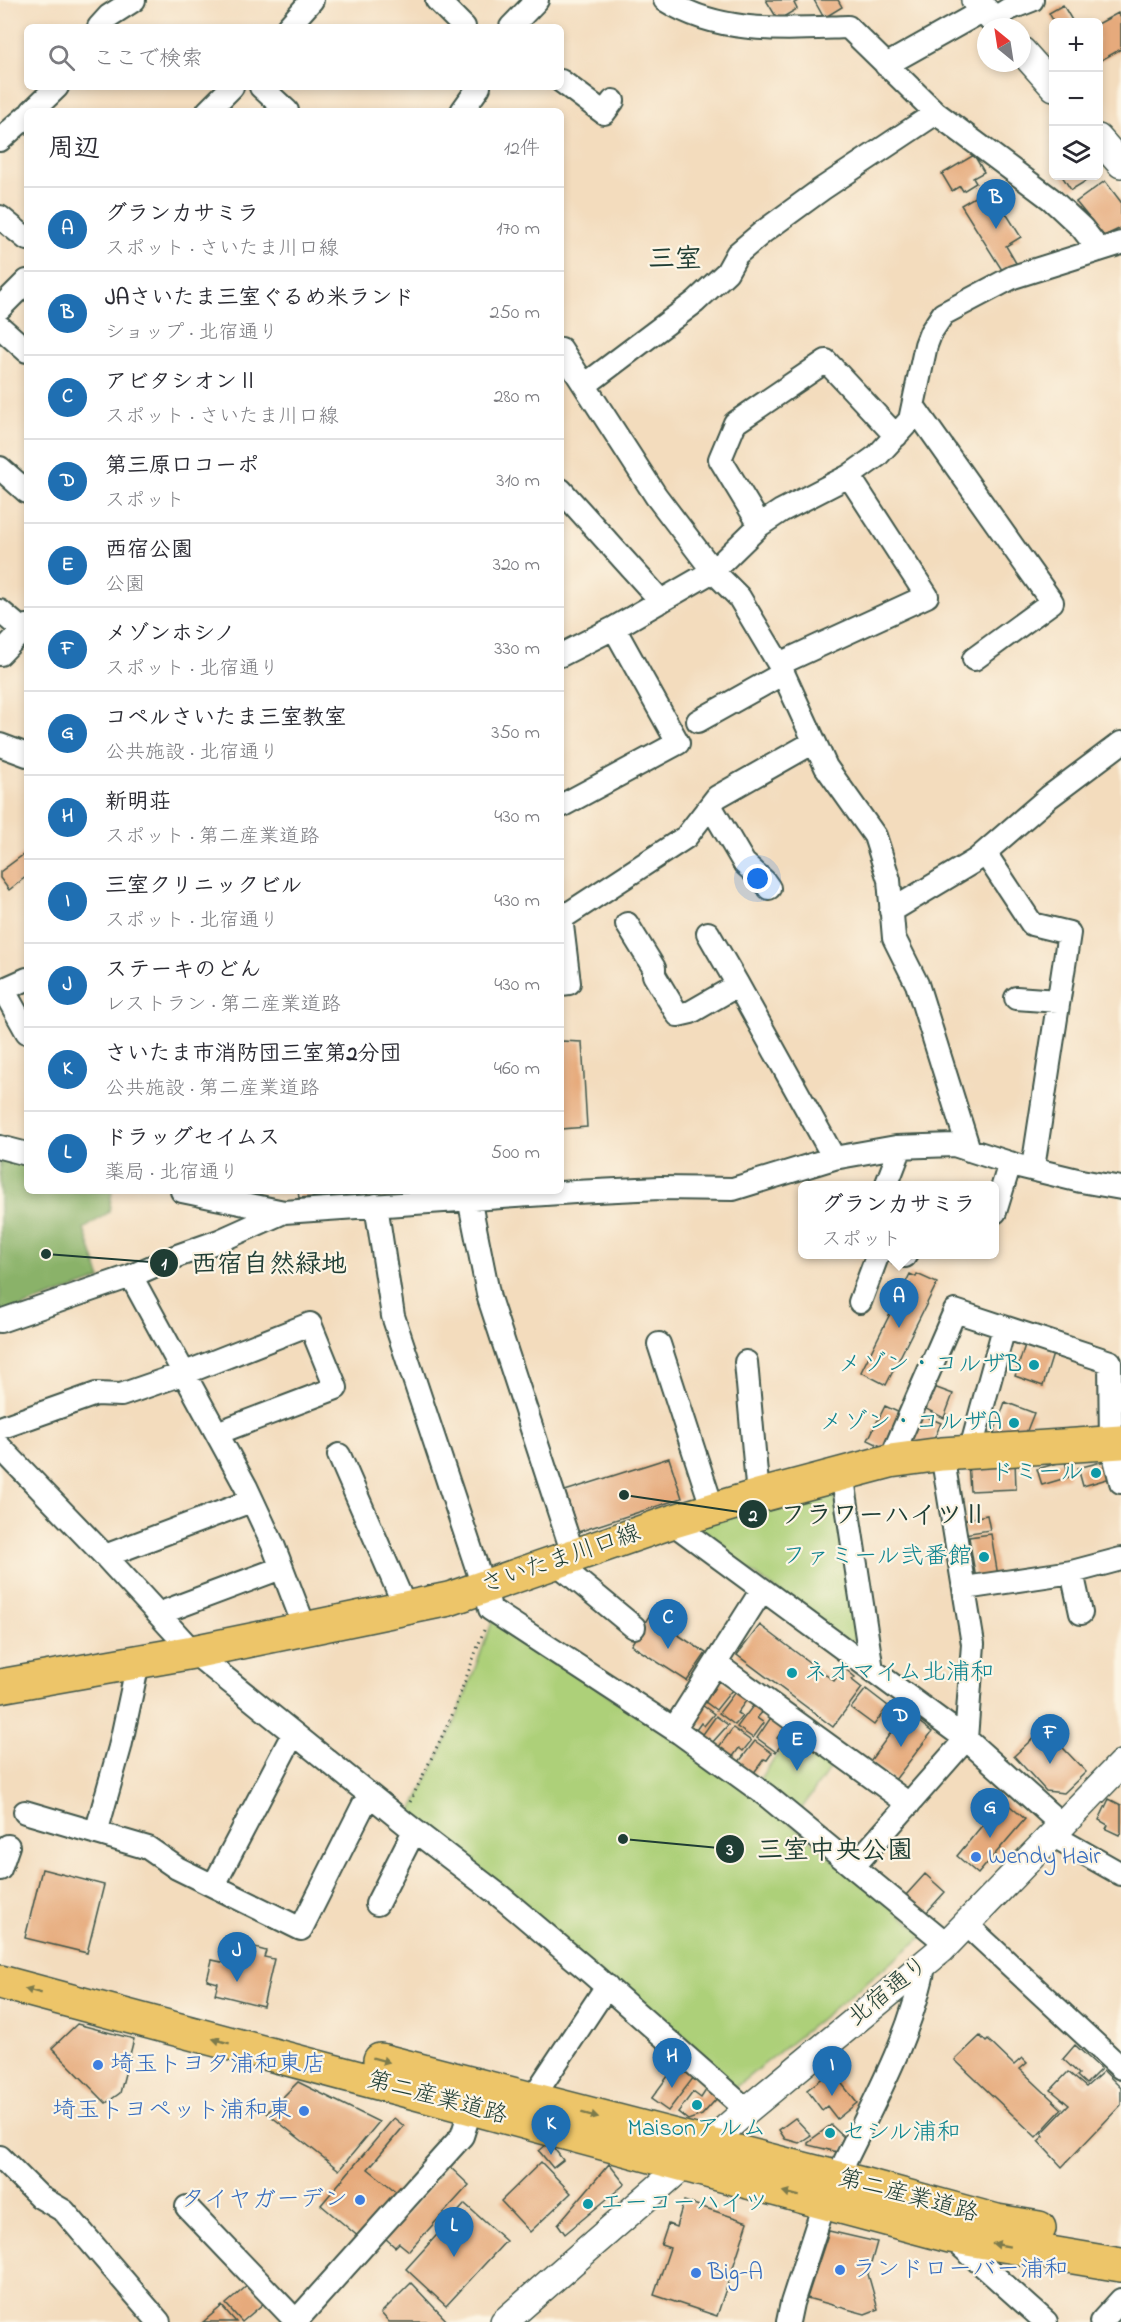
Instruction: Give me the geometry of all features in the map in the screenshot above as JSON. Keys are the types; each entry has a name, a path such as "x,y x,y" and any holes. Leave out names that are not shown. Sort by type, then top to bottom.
{"main road":[{"name":"さいたま川口線","path":"0,1686 193,1653 449,1599 487,1594 564,1558 671,1522 890,1461 956,1453 1116,1442"},
{"name":"第二産業道路","path":"0,1960 532,2100 695,2155"},
{"name":"第二産業道路","path":"0,1982 471,2108 695,2155 831,2191 1121,2242"},
{"name":"第二産業道路","path":"831,2191 950,2236 1121,2265"}],"street":[{"path":"101,14 134,0"},
{"path":"291,24 312,0"},
{"path":"437,0 461,24"},
{"path":"514,24 537,0"},
{"path":"665,0 706,18 749,28 848,27 936,113 1051,199 1076,222 1100,250"},
{"path":"886,65 988,14 1032,0"},
{"path":"1031,61 1049,82"},
{"path":"567,78 604,113 613,101"},
{"path":"35,108 54,90"},
{"path":"211,108 229,90"},
{"path":"264,90 283,108"},
{"path":"464,108 477,90"},
{"path":"585,384 695,302 727,272 737,254 763,232 822,189 936,113"},
{"path":"0,140 24,119"},
{"path":"1103,144 1121,164"},
{"path":"0,217 24,237"},
{"path":"564,653 614,628 713,571 760,525 789,506 849,476 877,456 910,420 926,345 931,332 943,314 1013,277 1121,243"},
{"path":"0,309 24,284"},
{"path":"0,327 24,348"},
{"path":"564,353 656,496 713,571 739,597 780,669 826,767 875,836 888,880 894,938 917,984 969,1149"},
{"path":"760,525 720,459 735,423 826,361 896,436"},
{"path":"914,407 1052,602 974,659"},
{"path":"0,468 24,489"},
{"path":"699,721 780,669 927,596 849,476"},
{"path":"564,493 661,601"},
{"path":"0,611 24,629"},
{"path":"564,804 678,743 614,628"},
{"path":"0,654 24,631"},
{"path":"564,917 686,837 717,797 814,742"},
{"path":"891,911 976,860 1049,797 1121,743"},
{"path":"0,745 24,754"},
{"path":"711,807 744,863 769,888"},
{"path":"985,853 1032,924 1069,933 1033,1168"},
{"path":"627,924 654,968 654,975 678,1015 690,1012 738,985"},
{"path":"708,933 834,1158"},
{"path":"564,937 569,983 564,984"},
{"path":"24,980 1,992 24,1027"},
{"path":"1016,998 1058,1001"},
{"path":"564,1193 660,1188 733,1189 834,1158 901,1147 954,1145 1010,1163 1081,1181 1121,1188"},
{"path":"0,1147 24,1153"},
{"path":"888,1181 901,1147"},
{"path":"999,1199 1010,1163"},
{"path":"197,1194 284,1212 376,1205 443,1195 469,1198 545,1194"},
{"path":"469,1198 489,1298 564,1558 634,1628"},
{"path":"376,1205 393,1316 487,1594 768,1796 947,1944"},
{"path":"0,1321 131,1276 284,1212"},
{"path":"860,1302 876,1259"},
{"path":"131,1276 265,1525 305,1628"},
{"path":"890,1461 955,1311 1110,1362 1121,1482"},
{"path":"0,1428 96,1394 122,1395 310,1324 336,1388 217,1433"},
{"path":"854,1866 966,1739 973,1644 965,1588 956,1453 1004,1328"},
{"path":"659,1344 713,1510"},
{"path":"746,1362 758,1496"},
{"path":"0,1447 105,1556 193,1653 407,1825 500,1896 607,1986 747,2110"},
{"path":"339,1455 405,1609"},
{"path":"842,1473 872,1670"},
{"path":"105,1556 251,1501"},
{"path":"671,1522 966,1739 1058,1831 1121,1874"},
{"path":"965,1588 1072,1572 1121,1559"},
{"path":"158,1614 281,1568"},
{"path":"1072,1572 1081,1613"},
{"path":"674,1729 762,1590"},
{"path":"96,1833 120,1747 138,1663"},
{"path":"716,1664 909,1804"},
{"path":"214,1885 293,1734"},
{"name":"北宿通り","path":"504,2322 747,2110 947,1944 1121,1764"},
{"path":"25,1812 148,1848 177,1868 302,1929 369,1794"},
{"path":"377,1904 407,1825"},
{"path":"0,1869 8,1846"},
{"path":"966,1924 1121,2068"},
{"path":"788,2322 792,2303 831,2191 893,2064 919,1993 925,1962"},
{"path":"532,2100 607,1986"},
{"path":"187,2207 287,2318 462,2136 471,2108"},
{"path":"0,2157 40,2197 64,2211 159,2322"},
{"path":"950,2236 1046,2322"},
{"path":"1101,2322 1121,2300"}],"path":[{"path":"407,1825 452,1718 487,1594"}],"green space":[{"path":"0,1154 24,1158 24,1194 112,1194 109,1212 84,1229 101,1279 0,1315"},
{"path":"832,1482 863,1635 848,1643 699,1533 703,1519"},
{"path":"494,1617 758,1797 925,1935 733,2089 408,1819 454,1725"},
{"path":"796,1729 835,1761 800,1811 758,1781"}],"building":[{"path":"766,0 800,0 794,3 797,9 778,20"},
{"path":"814,0 838,0 842,7 824,18"},
{"path":"1063,5 1071,18 1052,18 1049,13"},
{"path":"1118,13 1121,18 1121,49 1103,59 1103,21"},
{"path":"974,155 984,172 973,178 976,183 963,191 960,186 952,191 942,174"},
{"path":"1065,180 1087,180 1071,190"},
{"path":"1105,181 1121,202 1121,228 1104,236 1076,202"},
{"path":"990,188 1021,237 1006,246 1016,263 1002,270 961,205"},
{"path":"24,854 24,878 9,890 0,878 0,872"},
{"path":"564,1041 582,1042 587,1127 564,1129"},
{"path":"298,1194 347,1194 299,1198"},
{"path":"910,1274 916,1277 917,1274 937,1283 886,1385 861,1372"},
{"name":"メゾン・コルザB","path":"1025,1345 1053,1354 1043,1386 1015,1376"},
{"path":"934,1387 953,1394 944,1418 926,1409"},
{"name":"メゾン・コルザA","path":"1005,1402 1034,1413 1022,1443 994,1433"},
{"path":"885,1406 902,1414 895,1430 891,1428 889,1433 892,1434 885,1448 868,1440"},
{"path":"920,1414 941,1423 932,1444 907,1443"},
{"path":"669,1458 682,1498 578,1532 565,1491"},
{"path":"1015,1460 1016,1489 970,1491 968,1462"},
{"name":"ドミール","path":"1109,1460 1114,1477 1083,1486 1078,1468"},
{"path":"1065,1461 1069,1477 1042,1485 1037,1469"},
{"path":"987,1515 990,1530 964,1534 962,1520"},
{"name":"ファミール弐番館","path":"991,1534 998,1576 976,1579 969,1537"},
{"path":"649,1616 706,1653 687,1681 631,1645"},
{"name":"ネオマイム北浦和","path":"760,1625 834,1681 844,1668 855,1677 852,1680 862,1688 833,1727 737,1655"},
{"path":"718,1679 732,1690 716,1710 704,1701"},
{"path":"738,1688 749,1697 737,1713 742,1716 735,1725 719,1713"},
{"path":"866,1689 888,1706 874,1725 851,1708"},
{"path":"756,1702 765,1709 757,1718 764,1723 753,1738 737,1727"},
{"path":"702,1705 714,1714 704,1726 701,1723 694,1733 687,1728"},
{"path":"906,1712 932,1732 895,1780 870,1761"},
{"path":"716,1716 728,1725 711,1744 701,1737"},
{"path":"772,1716 787,1724 777,1738 783,1742 776,1752 757,1738"},
{"path":"733,1728 751,1741 743,1751 739,1748 732,1758 718,1748"},
{"path":"1044,1728 1086,1772 1064,1793 1046,1791 1014,1756"},
{"path":"755,1741 772,1753 767,1760 764,1759 753,1774 738,1763"},
{"path":"1109,1799 1121,1805 1119,1835 1106,1829 1108,1825 1099,1820"},
{"path":"1003,1800 1025,1819 978,1874 957,1856"},
{"path":"42,1869 104,1885 87,1953 25,1938"},
{"path":"925,1874 945,1892 926,1913 906,1895"},
{"path":"237,1943 266,1951 264,1957 274,1959 263,2006 215,1994 218,1983 207,1980 212,1960 231,1964"},
{"path":"77,2024 134,2039 120,2093 106,2103 52,2048"},
{"path":"980,2036 986,2042 988,2040 1014,2065 1022,2058 1027,2063 1020,2069 1062,2109 1036,2137 955,2060"},
{"path":"1075,2045 1101,2069 1086,2084 1063,2059"},
{"path":"677,2064 694,2077 668,2111 651,2099"},
{"path":"832,2071 857,2103 837,2119 827,2106 822,2110 807,2090"},
{"path":"1104,2071 1121,2088 1121,2105 1062,2167 1038,2141 1044,2136 1042,2133 1069,2105 1051,2090 1068,2072 1086,2087"},
{"path":"298,2082 379,2122 339,2170 267,2113"},
{"name":"Maisonアルム","path":"708,2087 719,2096 702,2115 688,2120 678,2112 693,2092 701,2098"},
{"path":"394,2118 404,2126 368,2169 398,2193 360,2238 321,2205"},
{"path":"795,2118 811,2135 799,2143 785,2139 779,2130"},
{"name":"セシル浦和","path":"831,2125 847,2140 842,2153 808,2145 808,2142"},
{"path":"546,2145 553,2147 563,2160 553,2168 539,2151"},
{"path":"541,2162 571,2193 530,2232 501,2201"},
{"name":"エーコーハイツ","path":"609,2164 625,2184 565,2234 558,2224"},
{"path":"450,2167 469,2185 409,2251 399,2243 395,2247 385,2238"},
{"path":"684,2201 748,2222 717,2316 654,2295 670,2248 661,2245 668,2224 676,2227"},
{"path":"465,2204 506,2241 446,2306 406,2269"},
{"path":"829,2231 877,2242 868,2274 878,2309 865,2314 807,2298"},
{"path":"411,2283 448,2322 389,2322 381,2313"},
{"path":"248,2285 264,2303 242,2322 226,2304"},
{"path":"222,2306 236,2322 203,2322"}],"place":[{"name":"JAさいたま三室ぐるめ米ランド","path":"996,229"},
{"name":"西宿自然緑地","path":"46,1254"},
{"name":"グランカサミラ","path":"899,1328"},
{"name":"メゾン・コルザB","path":"1034,1365"},
{"name":"メゾン・コルザA","path":"1014,1423"},
{"name":"ドミール","path":"1096,1473"},
{"name":"フラワーハイツⅡ","path":"624,1495"},
{"name":"ファミール弐番館","path":"984,1557"},
{"name":"アビタシオンⅡ","path":"668,1649"},
{"name":"ネオマイム北浦和","path":"792,1673"},
{"name":"第三原口コーポ","path":"901,1747"},
{"name":"メゾンホシノ","path":"1050,1764"},
{"name":"西宿公園","path":"797,1771"},
{"name":"コペルさいたま三室教室","path":"990,1838"},
{"name":"三室中央公園","path":"623,1839"},
{"name":"Wendy Hair","path":"976,1857"},
{"name":"ステーキのどん","path":"237,1982"},
{"name":"埼玉トヨタ浦和東店","path":"98,2065"},
{"name":"新明荘","path":"672,2088"},
{"name":"三室クリニックビル","path":"832,2096"},
{"name":"Maisonアルム","path":"697,2105"},
{"name":"埼玉トヨペット浦和東","path":"304,2111"},
{"name":"セシル浦和","path":"830,2133"},
{"name":"さいたま市消防団三室第2分団","path":"551,2155"},
{"name":"タイヤガーデン","path":"360,2200"},
{"name":"エーコーハイツ","path":"588,2204"},
{"name":"ドラッグセイムス","path":"454,2257"},
{"name":"ランドローバー浦和","path":"840,2270"},
{"name":"Big-A","path":"696,2273"}],"district":[{"name":"三室","path":"675,260"}]}
